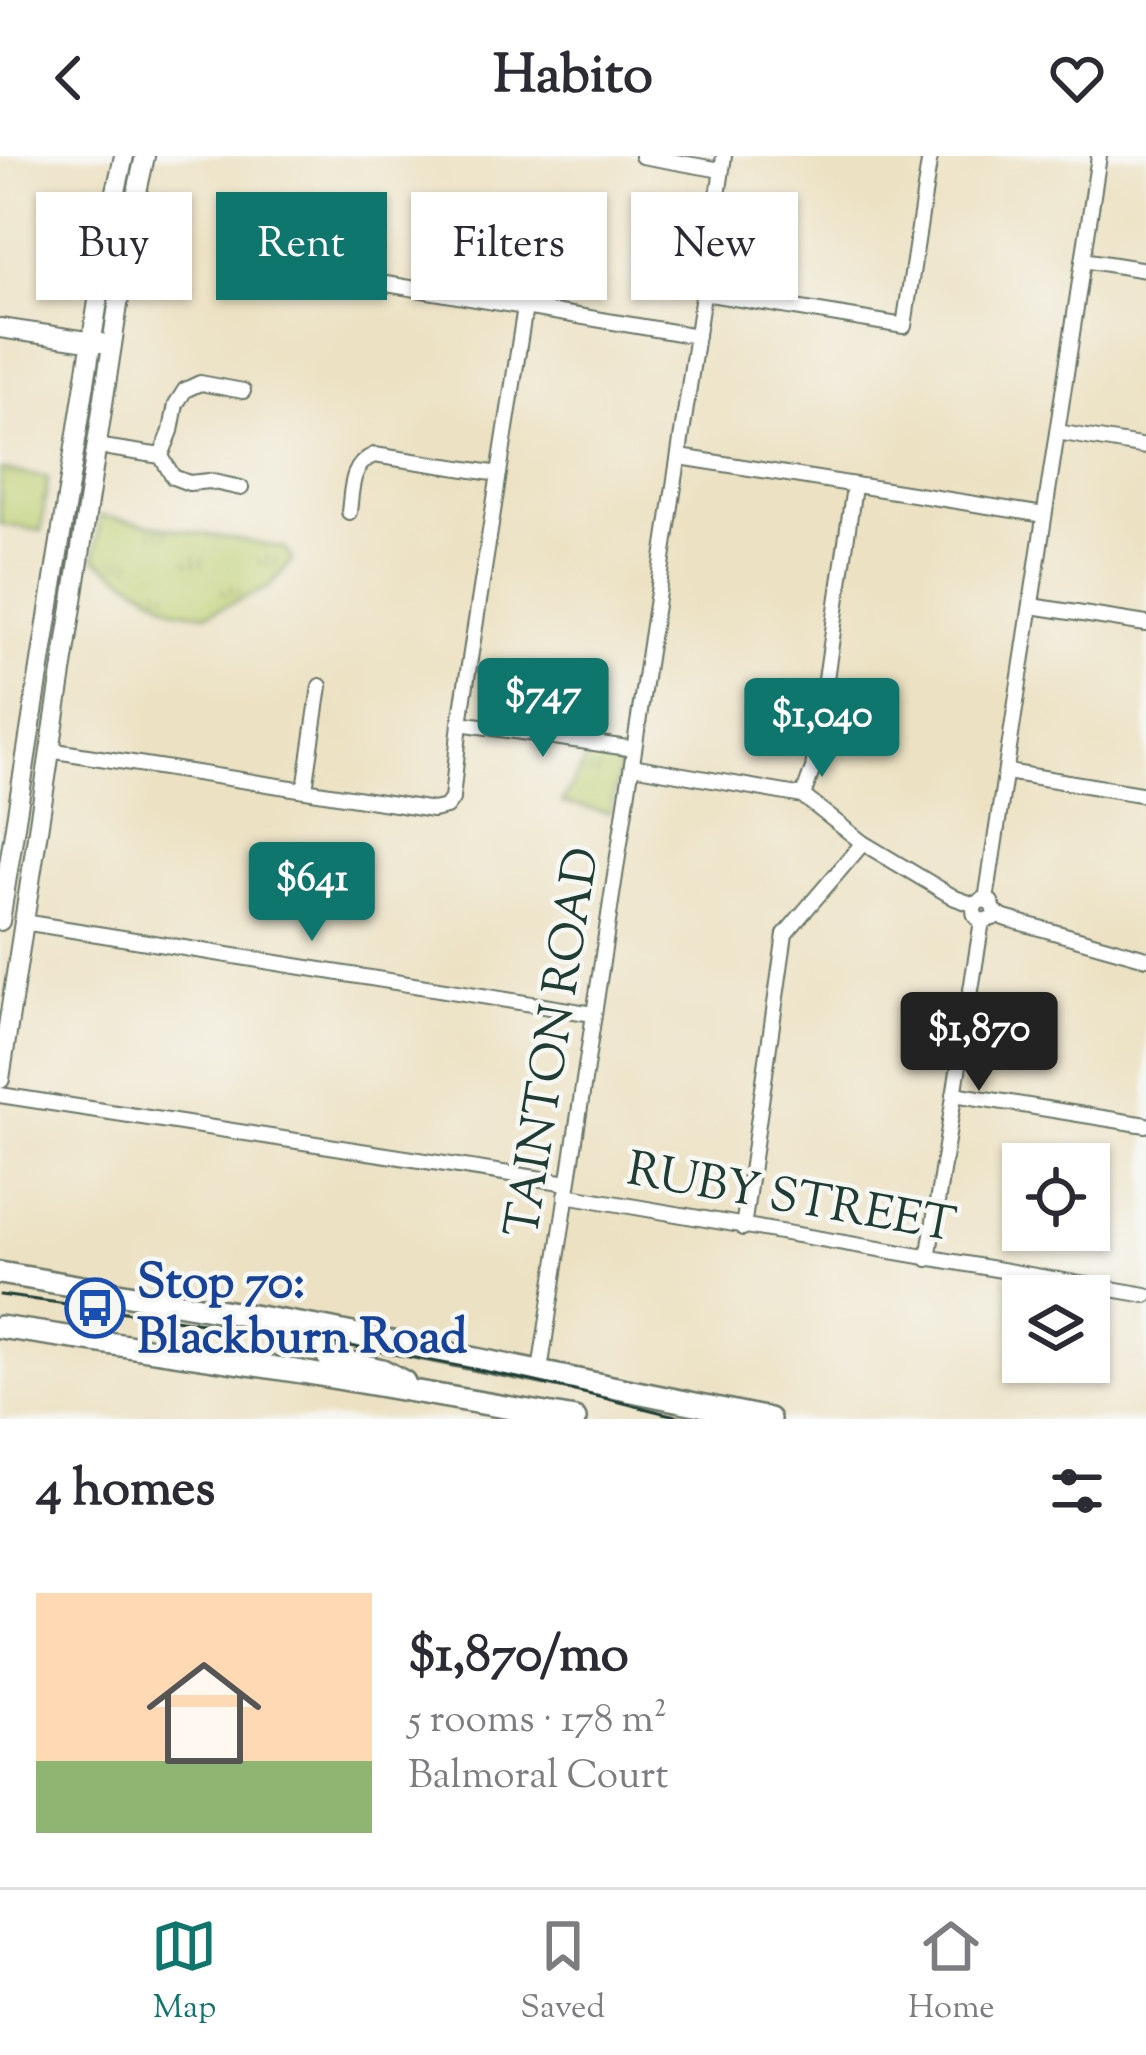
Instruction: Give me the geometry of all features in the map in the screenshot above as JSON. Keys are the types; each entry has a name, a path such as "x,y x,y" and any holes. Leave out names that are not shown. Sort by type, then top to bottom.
{"highway":[{"path":"6,1274 323,1328 769,1419"},
{"path":"323,1328 321,1347 328,1358 382,1370 420,1391"},
{"path":"2,1329 420,1391 575,1419"}],"main road":[{"path":"0,921 39,748 96,446 114,200 124,156"},
{"path":"0,1079 23,922 39,748 102,343 145,156"},
{"path":"0,328 102,343"},
{"path":"0,1255 6,1274"}],"street":[{"path":"642,156 723,163"},
{"path":"746,300 904,326 930,156"},
{"path":"928,1259 1099,156"},
{"path":"1083,260 1146,270"},
{"path":"387,284 697,336"},
{"name":"TAINTON ROAD","path":"540,1371 703,300"},
{"path":"39,748 433,810 446,808 452,799 524,307"},
{"path":"161,456 184,390 200,382 243,391"},
{"path":"1057,432 1146,446"},
{"path":"96,446 161,456"},
{"path":"349,512 354,475 364,459 374,455 499,474"},
{"path":"161,456 173,476 189,483 209,481 241,488"},
{"path":"680,457 1044,515"},
{"path":"803,796 813,768 854,487"},
{"path":"1032,606 1146,624"},
{"path":"305,789 320,686"},
{"path":"460,723 634,748"},
{"path":"632,766 803,796 863,843 955,898 1004,918 1146,958"},
{"path":"1007,772 1146,795"},
{"path":"743,1228 784,934 863,843"},
{"path":"23,922 593,1014"},
{"path":"954,1094 1146,1124"},
{"name":"RUBY STREET","path":"0,1095 567,1189 743,1228 1146,1294"}],"green space":[{"path":"0,469 48,478 41,531 0,524"},
{"path":"100,516 285,548 292,560 268,588 207,614 177,610 95,559"},
{"path":"589,754 620,765 610,813 562,803"}],"tram line":[{"path":"0,1295 390,1353 688,1419"}],"place":[{"name":"Stop 70: Blackburn Road","path":"95,1308"}]}
